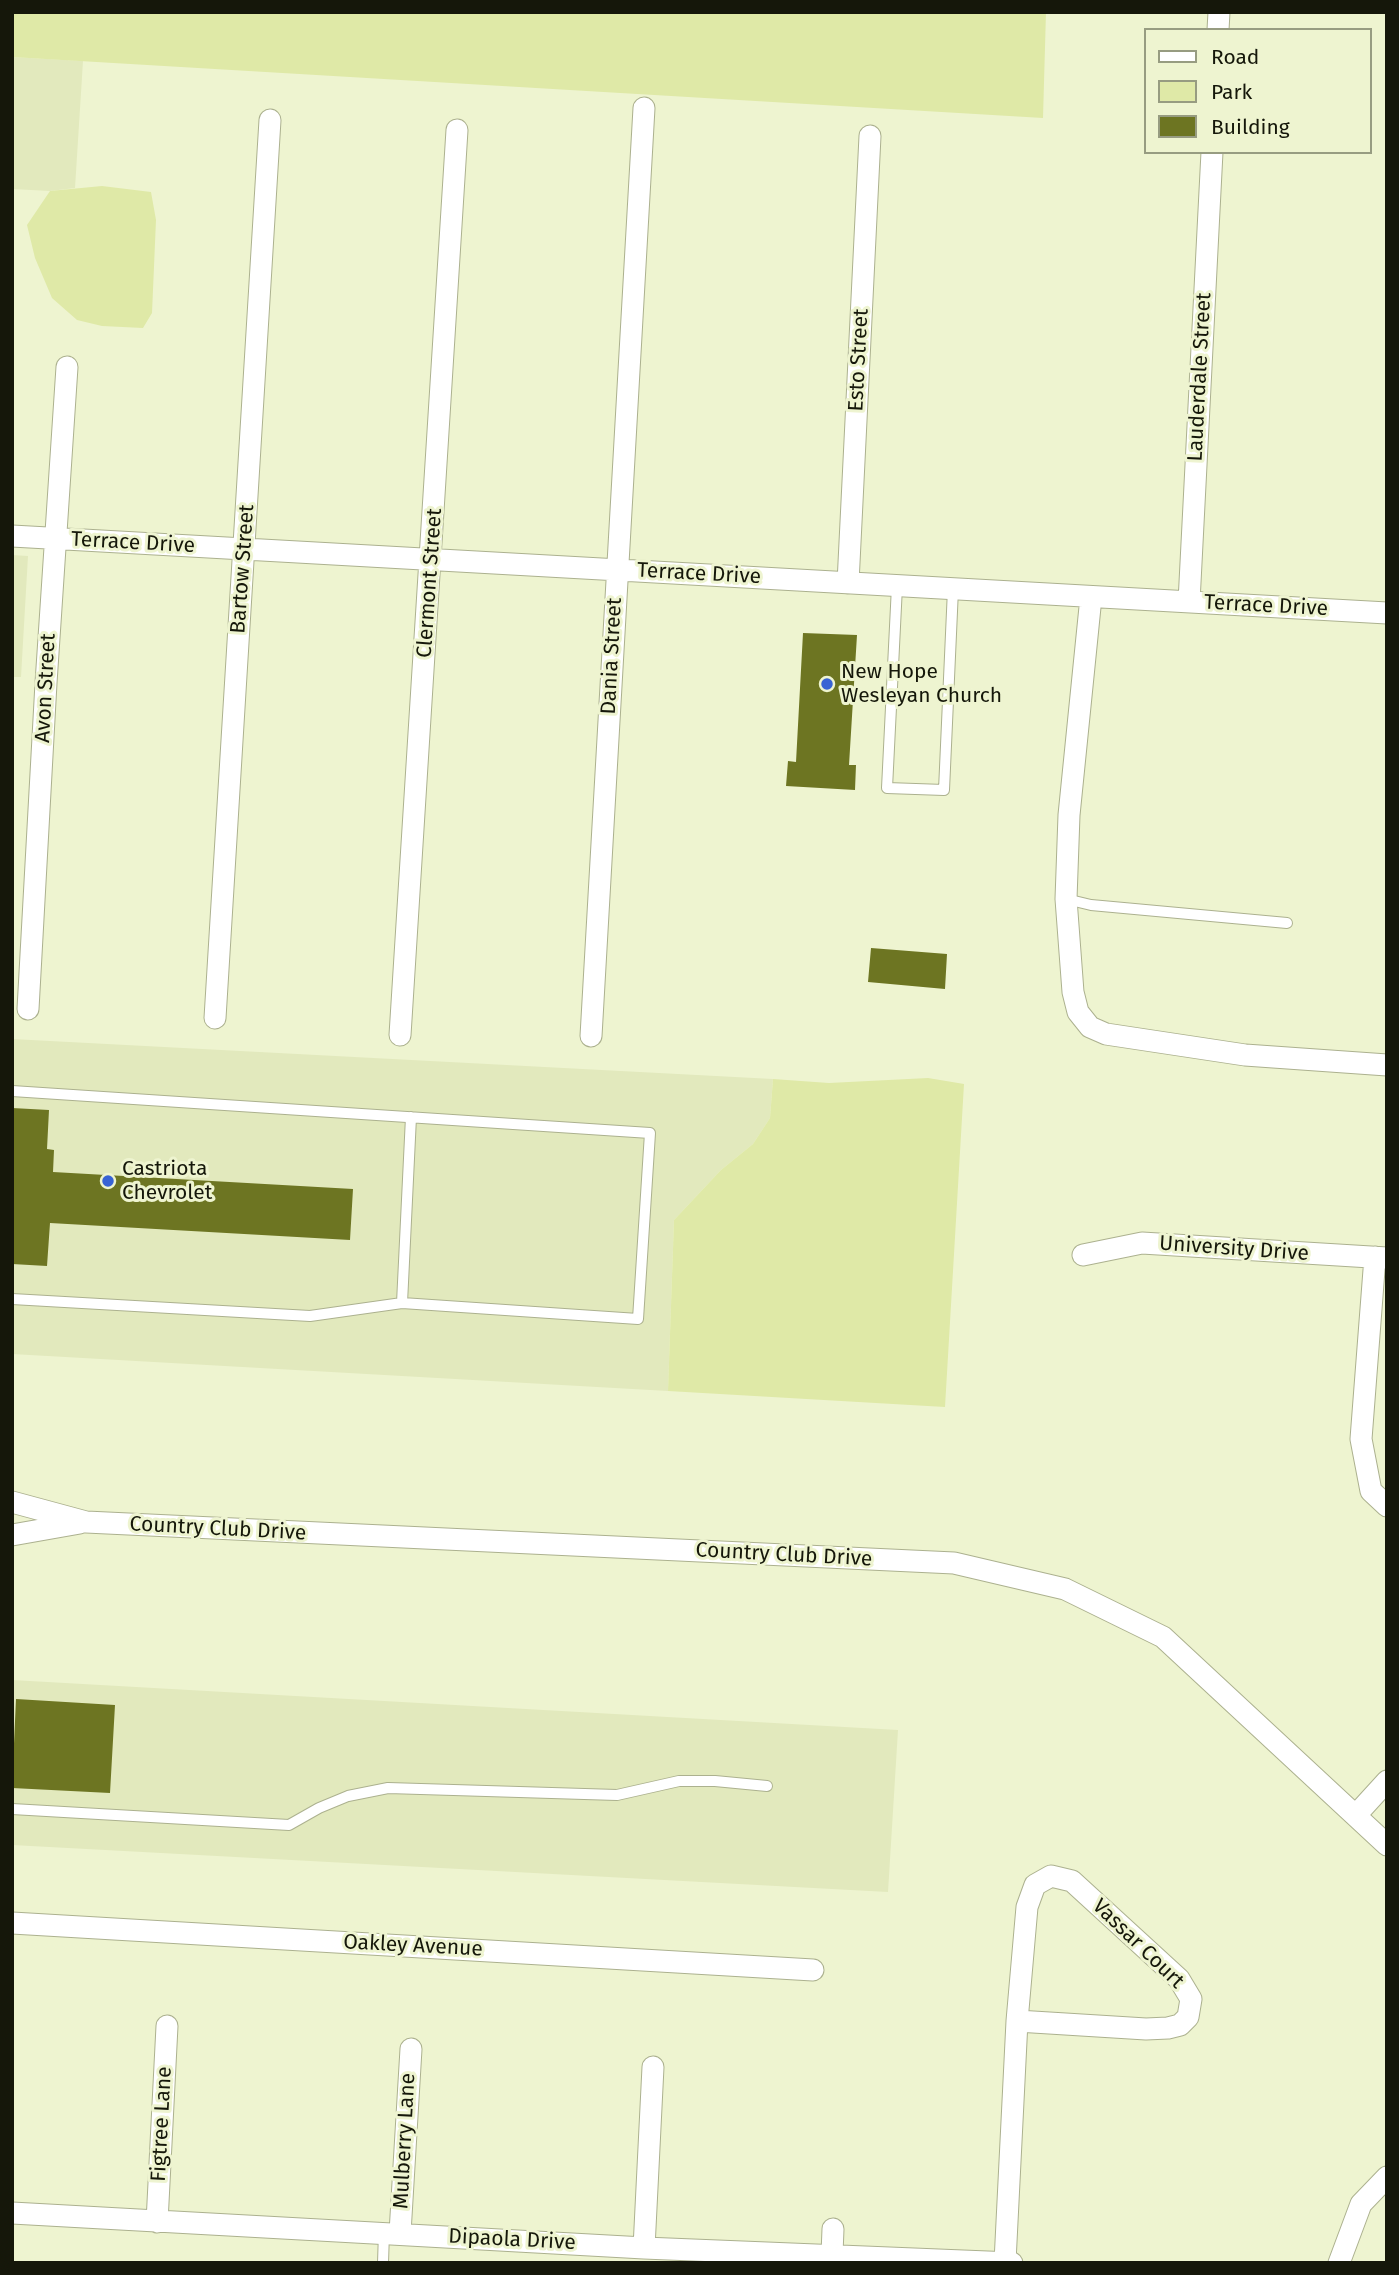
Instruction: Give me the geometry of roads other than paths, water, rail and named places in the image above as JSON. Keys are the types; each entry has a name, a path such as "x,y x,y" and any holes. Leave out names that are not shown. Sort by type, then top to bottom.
{"street":[{"name":"Dania Street","path":"591,1036 644,107"},
{"name":"Bartow Street","path":"215,1018 270,120"},
{"name":"Clermont Street","path":"400,1035 457,130"},
{"name":"Esto Street","path":"848,583 870,136"},
{"name":"Lauderdale Street","path":"1189,602 1212,154"},
{"name":"Avon Street","path":"28,1009 67,367"},
{"name":"Terrace Drive","path":"12,536 1387,613"},
{"path":"1091,597 1069,815 1066,899 1073,992 1078,1012 1090,1027 1106,1034 1245,1055 1387,1065"},
{"name":"University Drive","path":"1083,1255 1142,1243 1381,1258"},
{"path":"1381,1258 1360,1439 1371,1491 1387,1506"},
{"name":"Country Club Drive","path":"12,1502 86,1522 954,1563 1065,1589 1163,1637 1387,1845"},
{"name":"Country Club Drive","path":"12,1535 86,1522"},
{"path":"1356,1815 1387,1781"},
{"name":"Vassar Court","path":"1005,2262 1017,2021 1027,1907 1035,1885 1051,1876 1072,1881 1179,1979 1191,1999 1188,2017 1180,2025 1168,2028 1017,2021"},
{"name":"Oakley Avenue","path":"12,1923 813,1970"},
{"name":"Figtree Lane","path":"157,2222 167,2026"},
{"name":"Mulberry Lane","path":"392,2233 411,2049"},
{"path":"644,2248 653,2067"},
{"path":"1339,2263 1362,2204 1387,2177"},
{"name":"Dipaola Drive","path":"12,2213 644,2248 1012,2263"},
{"path":"832,2229 832,2254"}],"lane":[{"path":"897,586 887,788 944,790 953,589"},
{"path":"1066,899 1091,905 1287,923"},
{"path":"12,1091 650,1133 638,1319 402,1303 310,1316 12,1299"},
{"path":"402,1303 411,1117"},
{"path":"12,1809 289,1825 348,1796 388,1788 617,1795 678,1781 767,1786"},
{"path":"383,2263 392,2233"}],"place":[{"name":"New Hope Wesleyan Church","path":"827,684"},
{"name":"Castriota Chevrolet","path":"108,1181"}]}
